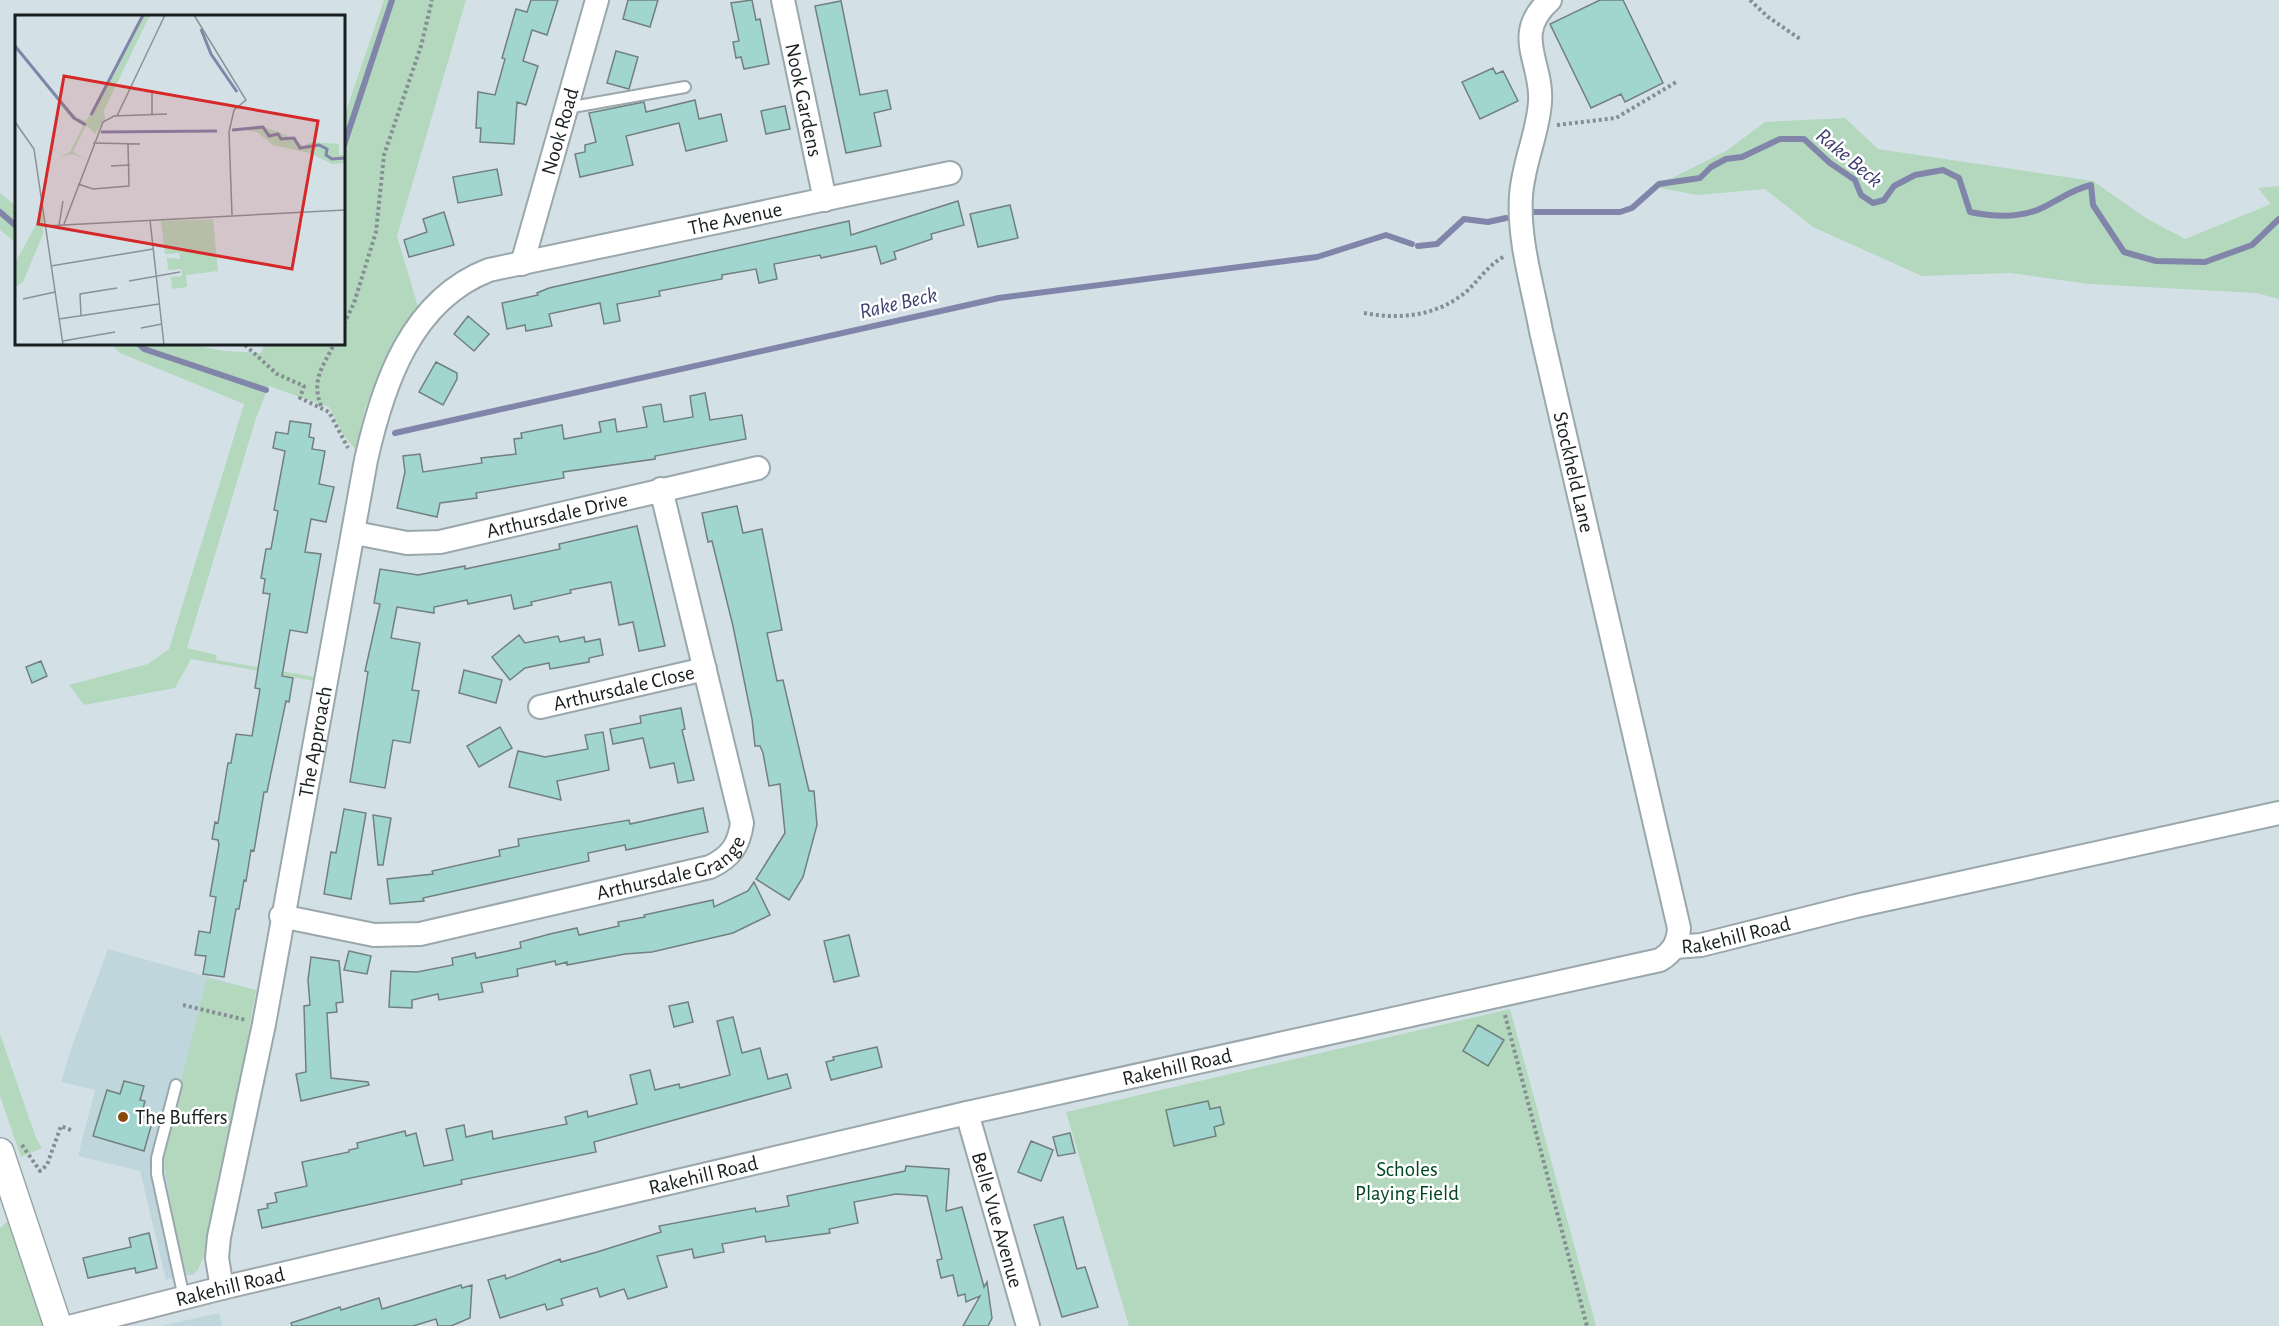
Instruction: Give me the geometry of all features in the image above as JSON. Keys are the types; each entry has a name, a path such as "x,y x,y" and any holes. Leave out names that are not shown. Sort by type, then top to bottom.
{"street":[{"name":"Nook Road","path":"522,264 597,0"},
{"name":"Nook Gardens","path":"783,0 825,200"},
{"name":"Stockheld Lane","path":"1550,0 1535,18 1530,30 1529,44 1540,99 1538,125 1527,158 1521,196 1522,232 1541,331 1679,928 1675,947"},
{"name":"The Avenue","path":"522,264 950,173"},
{"name":"The Approach","path":"222,1288 217,1258 219,1237 264,1024 281,916 366,460 385,387 426,315 444,296 467,279 489,270 522,264"},
{"name":"Arthursdale Drive","path":"354,533 407,543 440,542 758,468"},
{"name":"Arthursdale Grange","path":"281,916 374,935 420,933 710,867 723,861 734,850 741,837 742,823 661,489"},
{"name":"Arthursdale Close","path":"540,707 705,669"},
{"name":"Rakehill Road","path":"73,1326 222,1288 967,1113 1660,960 1675,947 1701,945 1856,906 2279,813"},
{"name":"Belle Vue Avenue","path":"967,1113 1028,1326"},
{"path":"8,1147 12,1189 58,1326"}],"lane":[{"path":"566,108 685,87"},
{"path":"176,1085 157,1158 157,1174 184,1298"}],"path":[{"path":"345,322 354,303 376,232 384,155 422,46 432,0"},
{"path":"1750,0 1768,17 1800,39"},
{"path":"1538,125 1570,124 1616,118 1678,81"},
{"path":"1364,313 1399,317 1433,310 1469,289 1487,267 1499,259 1526,248"},
{"path":"245,345 277,374 304,386 300,398 321,406 332,415 347,447 366,460"},
{"path":"321,406 316,392 316,381 334,345"},
{"path":"1500,997 1587,1326"},
{"path":"183,1005 264,1024"},
{"path":"8,1147 23,1146 40,1171 47,1165 61,1126 73,1131"}],"shaded area":[{"path":"108,949 256,990 204,1255 195,1274 166,1280 140,1171 78,1156 95,1090 61,1082"},
{"path":"219,1313 222,1326 160,1326"}],"green space":[{"path":"384,0 466,0 397,236 419,310 375,386 365,408 356,450 344,436 329,407 269,386 256,418 187,648 217,655 216,660 315,677 315,681 191,659 175,688 84,705 69,685 148,664 169,649 244,404 120,353 112,345 193,345 224,351 261,353 265,345 345,345 345,114"},
{"path":"1845,118 1878,149 2093,181 2146,218 2185,239 2271,204 2258,188 2279,186 2279,299 2256,293 2089,284 2010,273 1922,276 1813,227 1765,189 1698,195 1654,187 1726,151 1765,122"},
{"path":"0,193 15,205 15,242 0,230"},
{"path":"207,978 256,990 236,1107 204,1255 198,1270 190,1275 185,1269 178,1246 163,1154"},
{"name":"Scholes Playing Field","path":"1510,1009 1596,1326 1129,1326 1066,1112"},
{"path":"0,1034 36,1138 42,1148 21,1157 0,1096"},
{"path":"19,1212 58,1326 0,1326 0,1228"}],"building":[{"path":"531,0 558,0 547,35 532,30 523,61 538,66 526,105 517,102 514,144 480,142 481,128 476,128 478,92 495,95 505,59 502,58 516,9 527,12"},
{"path":"628,0 658,0 650,27 623,19"},
{"path":"752,0 756,20 760,19 769,64 744,69 741,57 736,58 733,42 739,41 731,3"},
{"path":"1600,0 1623,0 1663,83 1625,102 1621,94 1591,108 1550,24"},
{"path":"841,1 860,95 887,90 891,109 874,113 881,146 846,153 815,6"},
{"path":"616,51 638,57 629,89 607,83"},
{"path":"1493,68 1496,74 1503,71 1518,101 1480,119 1462,82"},
{"path":"695,100 699,119 721,114 727,141 686,151 679,123 626,136 633,165 580,177 575,154 585,152 585,145 596,142 589,113 644,102 646,112"},
{"path":"785,106 790,129 766,134 761,111"},
{"path":"497,169 502,195 458,203 453,177"},
{"path":"958,201 964,225 931,234 932,239 894,252 896,259 881,264 876,246 821,258 820,255 774,264 777,279 759,283 756,269 722,275 722,279 659,291 660,296 617,304 620,321 604,324 600,303 549,314 552,326 526,331 525,325 507,329 502,303 538,295 537,293 549,288 849,221 851,235"},
{"path":"1010,205 1018,238 978,247 970,214"},
{"path":"444,212 454,245 409,257 404,240 427,232 423,219"},
{"path":"468,316 489,334 474,351 454,334"},
{"path":"436,362 457,373 457,379 443,405 419,392"},
{"path":"705,393 710,420 742,415 746,439 655,456 655,459 563,472 564,478 476,493 477,498 440,503 437,517 397,508 405,472 403,456 420,454 423,472 482,463 481,458 516,454 514,439 522,438 521,433 562,425 564,439 601,432 599,422 615,419 617,432 647,427 643,407 661,404 664,422 693,417 690,396"},
{"path":"290,421 311,424 309,437 314,438 312,449 325,451 319,484 334,487 326,522 311,519 305,552 321,554 307,633 290,630 282,676 293,678 289,702 286,701 267,792 264,792 254,851 251,850 239,909 236,909 224,977 203,974 206,956 195,955 199,931 210,933 216,897 210,896 219,845 218,840 212,839 215,822 218,823 228,763 231,763 236,734 252,736 260,689 255,688 270,594 263,593 265,579 261,578 266,549 271,549 278,511 274,510 285,451 273,448 276,432 288,434"},
{"path":"737,506 743,533 762,529 782,630 767,633 777,681 783,680 809,791 814,791 817,825 803,877 789,900 756,879 785,833 780,784 769,786 763,753 760,746 755,746 752,719 733,626 712,541 708,542 702,513"},
{"path":"637,526 665,646 639,651 633,622 619,625 611,582 570,590 571,593 531,602 532,605 514,609 511,595 468,604 467,600 434,607 434,613 397,607 391,638 420,643 412,690 419,691 410,743 393,740 385,788 350,782 368,672 365,671 380,604 374,603 380,569 418,575 465,566 465,569 560,549 559,544"},
{"path":"519,635 525,643 558,636 560,642 584,637 585,642 600,639 603,655 589,658 589,662 550,669 549,663 525,668 510,680 492,657"},
{"path":"41,661 47,676 32,683 26,667"},
{"path":"464,670 502,680 496,703 459,693"},
{"path":"681,708 685,729 682,730 694,780 678,783 674,763 650,768 643,738 613,744 610,729 641,723 640,716"},
{"path":"500,727 512,748 479,767 467,746"},
{"path":"603,732 609,770 557,781 561,800 509,787 518,751 545,757 588,749 585,735"},
{"path":"703,808 708,832 626,850 625,845 588,853 589,861 423,898 424,901 390,904 387,879 433,874 432,871 500,856 499,850 519,846 518,839 629,820 630,824"},
{"path":"344,809 366,813 351,899 324,894 331,852 336,853"},
{"path":"373,815 391,818 383,865 378,865"},
{"path":"754,882 770,915 733,933 652,952 625,954 567,965 567,962 556,965 555,961 517,969 518,976 481,983 483,992 439,1000 438,994 412,1000 412,1008 389,1007 391,971 417,972 453,965 452,958 475,953 476,958 521,948 520,942 550,934 577,928 579,935 619,926 618,922 645,917 644,915 713,900 714,907 748,891"},
{"path":"849,935 859,976 834,982 824,941"},
{"path":"349,951 371,956 367,974 344,970"},
{"path":"311,957 339,961 343,1002 336,1003 337,1012 327,1013 331,1078 368,1082 369,1085 301,1101 296,1074 306,1072 304,1006 310,1005 308,980"},
{"path":"688,1002 693,1022 674,1027 669,1006"},
{"path":"733,1017 742,1053 760,1048 768,1079 787,1074 791,1088 594,1142 596,1152 461,1180 462,1184 262,1228 258,1210 268,1208 267,1204 277,1202 275,1193 307,1186 302,1162 349,1152 349,1150 358,1148 357,1143 405,1131 406,1136 416,1133 424,1166 453,1160 446,1129 464,1125 466,1137 492,1131 493,1139 567,1124 565,1117 587,1111 588,1117 637,1104 630,1075 650,1070 655,1090 679,1084 680,1088 730,1075 717,1021"},
{"path":"1478,1025 1504,1040 1488,1066 1463,1051"},
{"path":"877,1047 882,1067 831,1080 826,1062 834,1060 833,1057"},
{"name":"The Buffers","path":"124,1081 144,1086 140,1100 145,1101 141,1116 153,1119 144,1151 93,1136 107,1090 120,1094"},
{"path":"1208,1101 1210,1109 1220,1107 1224,1124 1214,1127 1216,1136 1174,1146 1166,1110"},
{"path":"1070,1133 1075,1153 1058,1156 1053,1137"},
{"path":"1031,1141 1053,1150 1041,1181 1018,1172"},
{"path":"906,1166 949,1169 946,1211 962,1207 984,1287 987,1282 992,1318 988,1326 963,1326 980,1296 966,1302 965,1294 958,1296 953,1275 941,1278 937,1260 942,1259 927,1196 896,1194 854,1202 858,1223 829,1229 830,1233 766,1242 765,1236 722,1244 724,1252 694,1258 692,1249 657,1256 667,1287 628,1299 624,1289 600,1297 597,1288 561,1299 563,1305 547,1310 545,1304 500,1318 488,1280 505,1275 506,1279 560,1259 561,1262 661,1232 659,1226 755,1208 756,1212 789,1206 787,1196 905,1171"},
{"path":"1063,1217 1077,1269 1085,1267 1098,1307 1062,1317 1034,1225"},
{"path":"149,1233 157,1268 136,1273 135,1268 88,1278 83,1258 131,1247 129,1238"},
{"path":"461,1285 462,1288 472,1285 470,1318 451,1326 438,1326 436,1319 413,1326 292,1326 291,1323 340,1307 341,1310 379,1298 382,1309"}],"waterway":[{"path":"345,142 392,0"},
{"name":"Rake Beck","path":"1533,212 1620,212 1632,208 1659,184 1700,178 1711,167 1726,159 1742,157 1780,139 1804,139 1830,163 1855,180 1861,195 1873,203 1884,200 1894,186 1915,175 1943,170 1959,178 1970,212 1989,215 2008,216 2035,211 2091,185 2093,205 2124,252 2156,261 2205,262 2252,245 2279,219"},
{"name":"Rake Beck","path":"0,212 15,225"},
{"name":"Rake Beck","path":"1418,246 1437,244 1464,219 1488,222 1506,218"},
{"name":"Rake Beck","path":"395,433 999,298 1317,257 1386,235 1412,244"},
{"name":"Rake Beck","path":"140,345 144,349 266,390"}],"place":[{"name":"The Buffers","path":"123,1117"}]}
